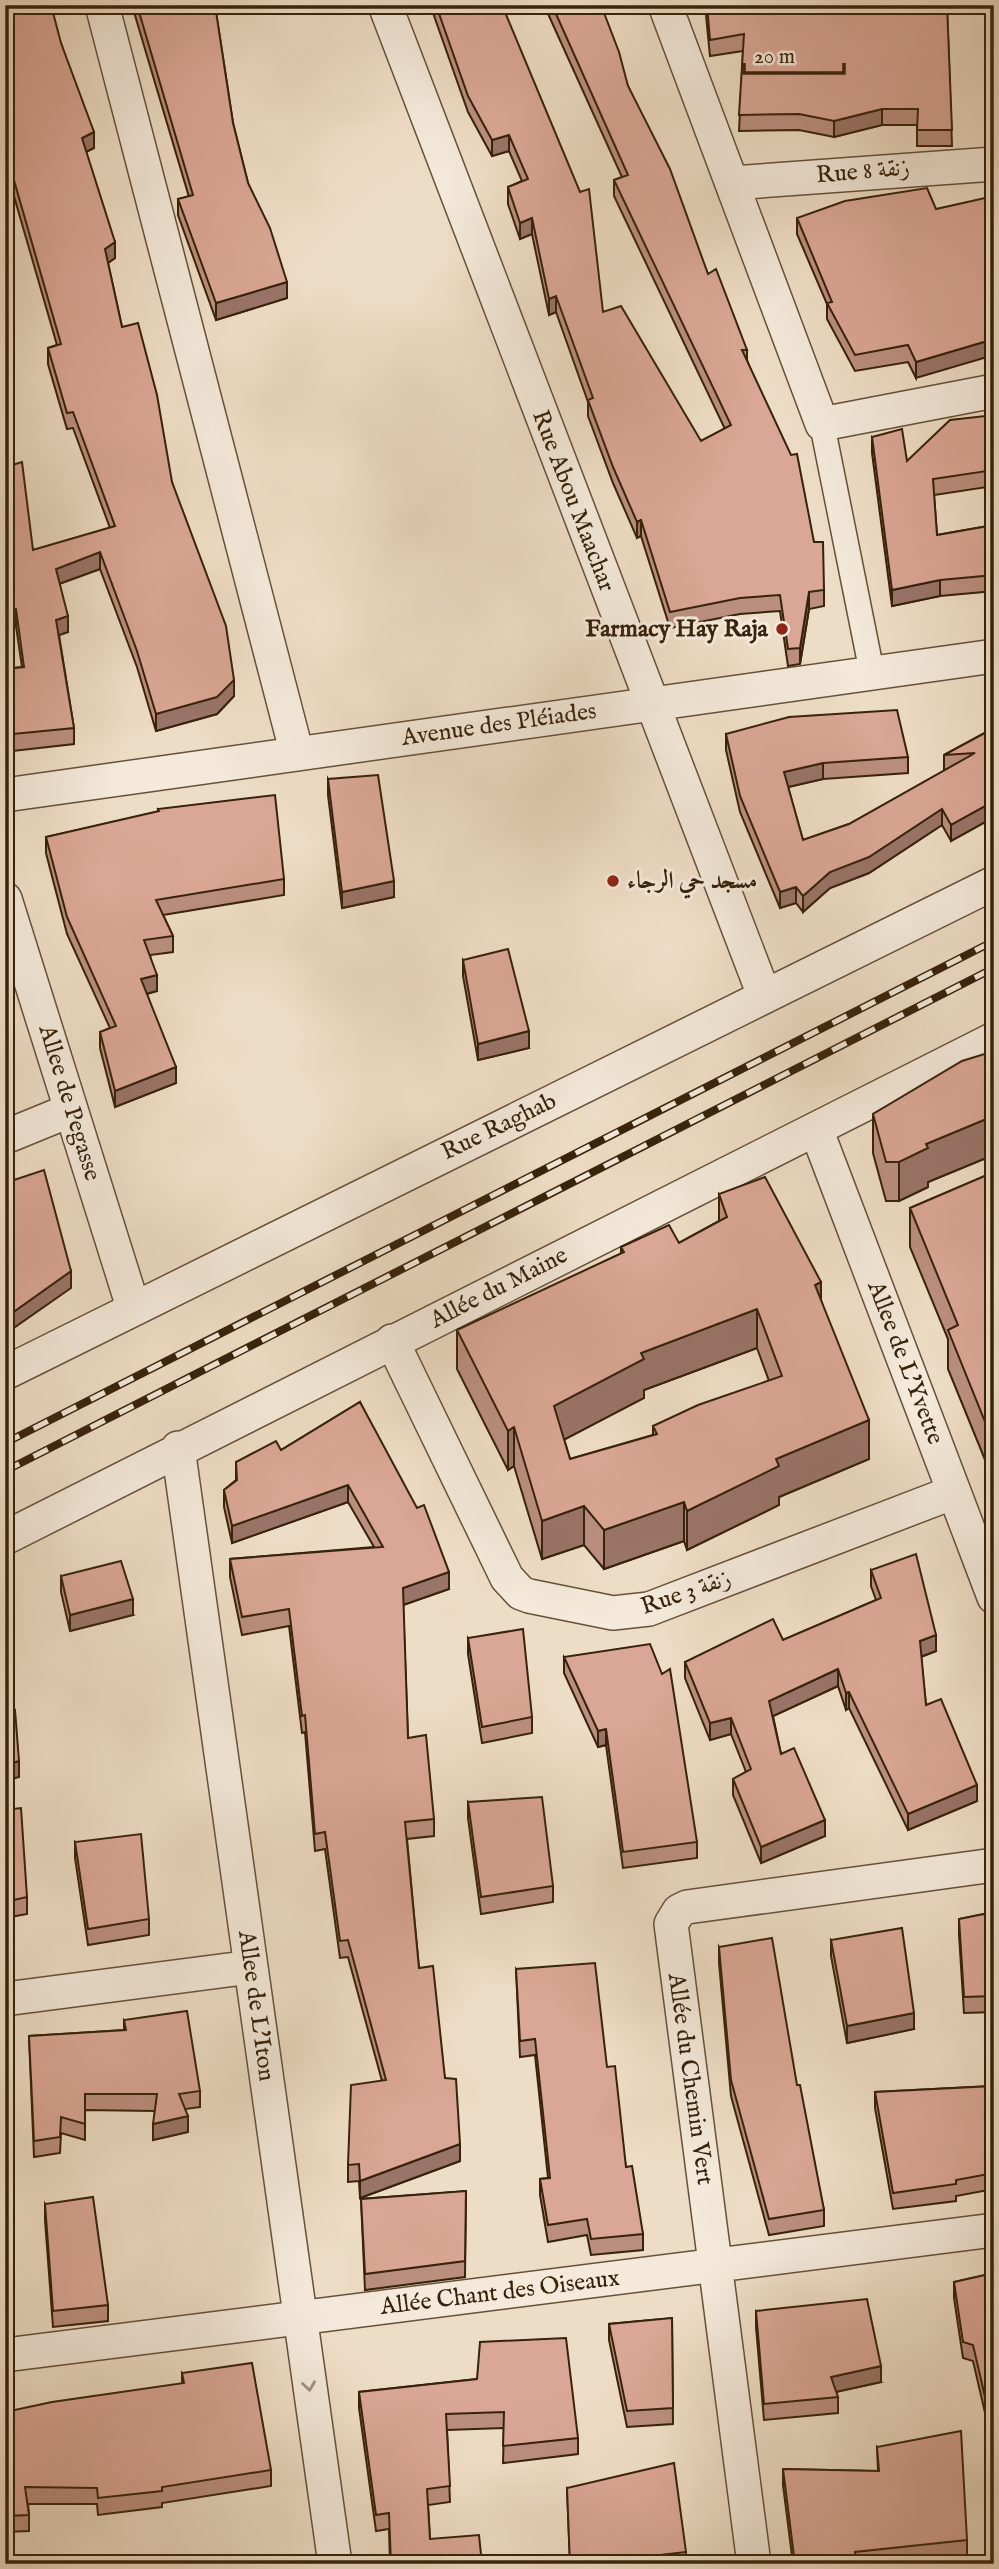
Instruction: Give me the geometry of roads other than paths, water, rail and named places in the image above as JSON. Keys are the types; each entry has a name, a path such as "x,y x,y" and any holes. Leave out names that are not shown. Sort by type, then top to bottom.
{"street":[{"path":"102,5 297,754"},
{"name":"Rue Abou Maachar","path":"385,5 650,704 764,995"},
{"path":"665,5 822,424 872,673"},
{"name":"Rue 8 زنقة","path":"732,183 994,164"},
{"path":"822,424 994,391"},
{"name":"Avenue des Pléiades","path":"5,795 994,656"},
{"name":"Rue Raghab","path":"5,1373 133,1307 994,883"},
{"name":"Allee de Pegasse","path":"5,899 133,1307"},
{"name":"Allée du Maine","path":"5,1538 178,1448 994,1039"},
{"path":"5,1137 71,1110"},
{"name":"Allee de L'Yvette","path":"816,1129 994,1597"},
{"name":"Rue 3 زنقة","path":"392,1341 507,1578 513,1586 529,1596 613,1613 649,1609 954,1492"},
{"name":"Allee de L'Iton","path":"178,1448 335,2564"},
{"name":"Allée du Chemin Vert","path":"754,2564 671,1932 674,1917 687,1908 994,1866"},
{"path":"5,1999 251,1967"},
{"name":"Allée Chant des Oiseaux","path":"5,2355 994,2230"}],"railway":[{"path":"5,1443 994,941"},
{"path":"5,1471 994,968"}],"place":[{"name":"Farmacy Hay Raja","path":"782,629"},
{"name":"مسجد حي الرجاء","path":"613,881"}]}
